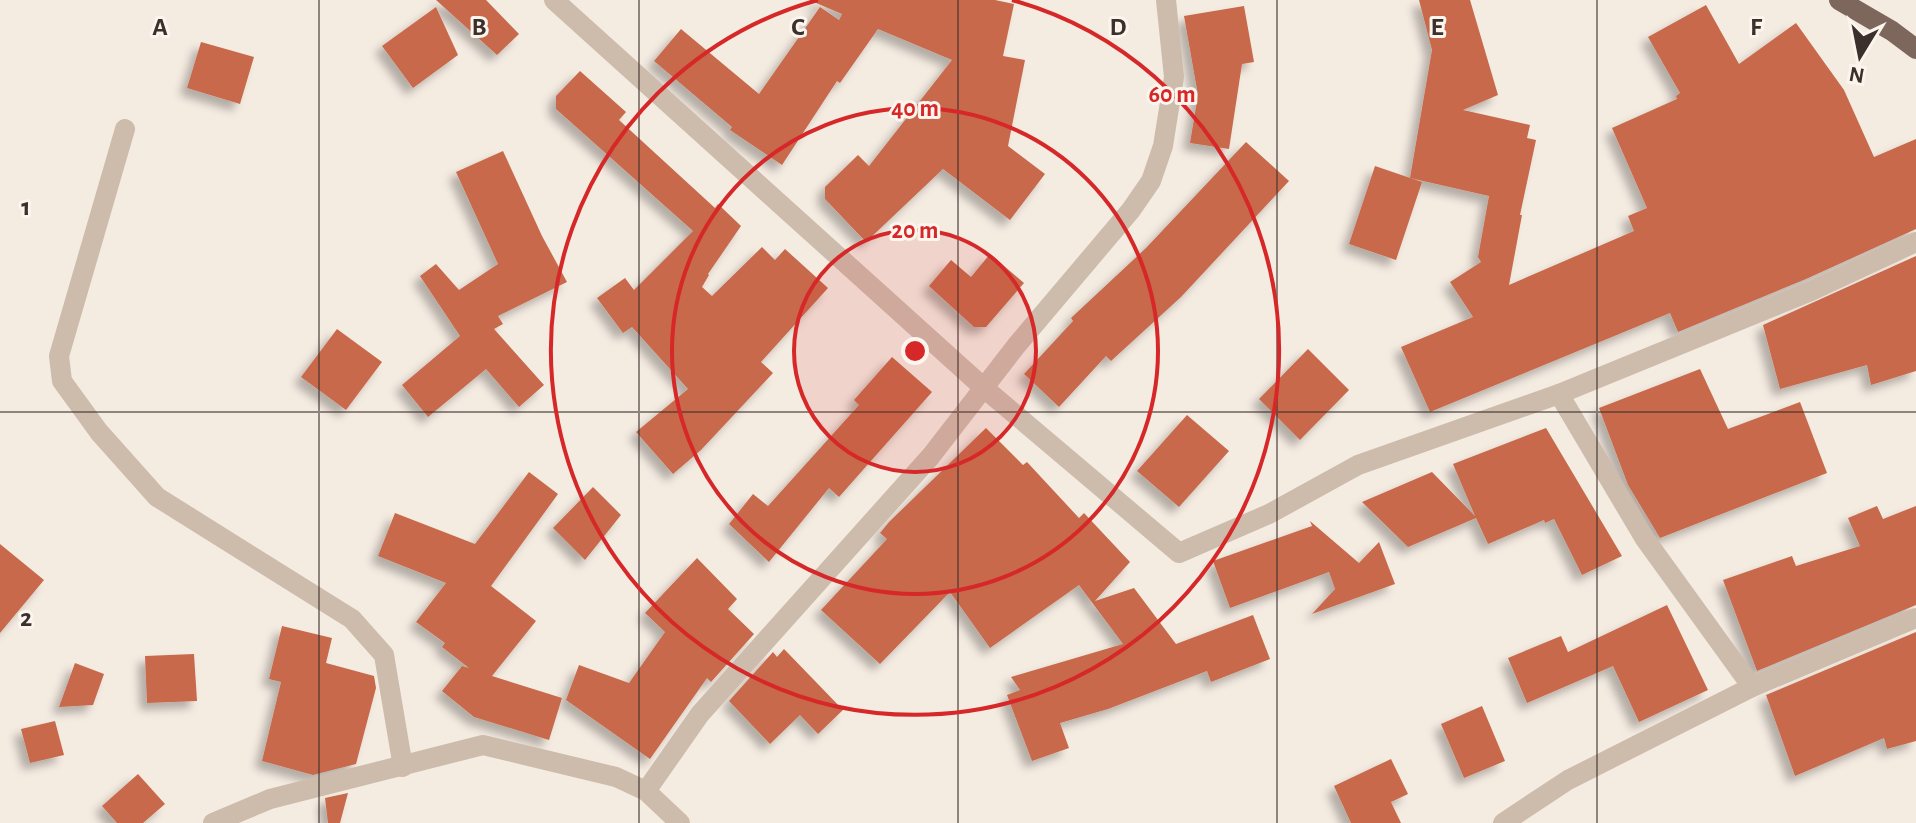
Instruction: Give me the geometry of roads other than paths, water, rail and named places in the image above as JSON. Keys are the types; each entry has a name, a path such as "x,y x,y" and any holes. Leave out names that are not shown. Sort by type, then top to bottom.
{"main road":[{"path":"1839,0 1916,49"}],"street":[{"path":"554,0 984,388 1179,553 1269,514 1358,465 1559,394 1811,291 1916,242"},
{"path":"646,791 700,714 931,456 1131,210 1151,181 1163,146 1174,77 1166,0"},
{"path":"125,129 59,356 62,381 99,432 157,497 352,619 384,655 403,767"},
{"path":"1559,394 1645,539 1752,687"},
{"path":"1503,823 1568,780 1752,687 1916,618"},
{"path":"213,823 270,799 483,745 616,777 646,791 680,823"}]}
